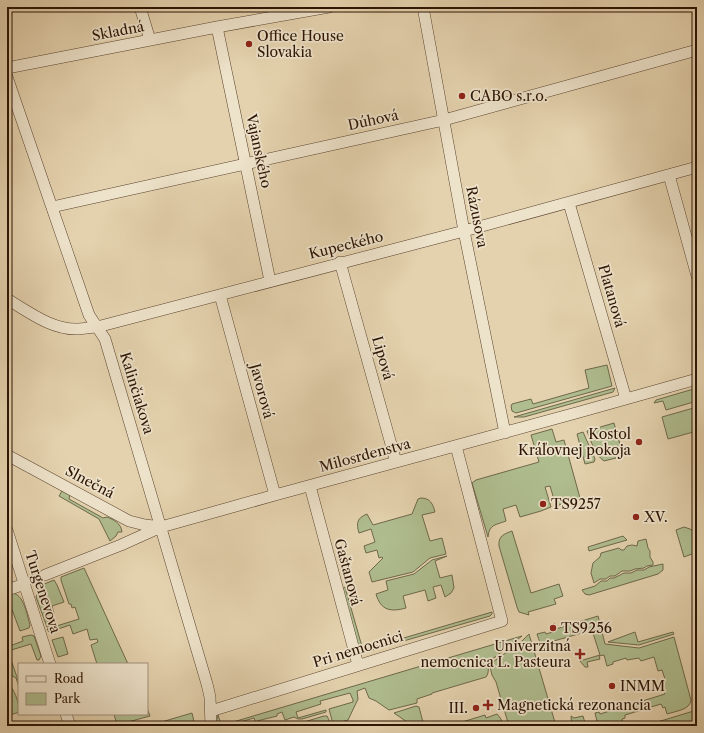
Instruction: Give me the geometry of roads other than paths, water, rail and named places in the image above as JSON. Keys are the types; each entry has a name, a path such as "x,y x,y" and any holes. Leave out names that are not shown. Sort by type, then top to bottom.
{"street":[{"path":"140,7 150,40"},
{"name":"Skladná","path":"7,68 329,7"},
{"name":"Rázusova","path":"423,7 464,231 505,433"},
{"name":"Vajanského","path":"217,27 270,281"},
{"name":"Dúhová","path":"52,207 444,120 697,50"},
{"name":"Kalinčiakova","path":"7,77 89,315 105,339 207,684 211,711 211,726"},
{"name":"Kupeckého","path":"7,299 35,316 62,327 78,329 97,327 569,203 697,167"},
{"path":"668,175 697,276"},
{"name":"Platanová","path":"569,203 626,399"},
{"name":"Lipová","path":"340,262 396,462"},
{"name":"Javorová","path":"220,295 274,495"},
{"name":"Milosrdenstva","path":"45,575 121,545 161,527 505,433 697,378"},
{"name":"Pri nemocnici","path":"211,711 502,621 456,446"},
{"name":"Slnečná","path":"7,454 129,521 161,527"},
{"name":"Gaštanová","path":"310,486 358,665"},
{"name":"Turgenevova","path":"7,530 50,663"},
{"path":"7,590 24,584"},
{"path":"66,715 70,726"}],"place":[{"name":"Office House Slovakia","path":"249,44"},
{"name":"CABO s.r.o.","path":"462,96"},
{"name":"Kostol Kráľovnej pokoja","path":"639,442"},
{"name":"TS9257","path":"543,504"},
{"name":"XV.","path":"636,517"},
{"name":"TS9256","path":"553,628"},
{"name":"Univerzitná nemocnica L. Pasteura","path":"580,654"},
{"name":"INMM","path":"612,686"},
{"name":"Magnetická rezonancia","path":"488,705"},
{"name":"III.","path":"476,708"}]}
